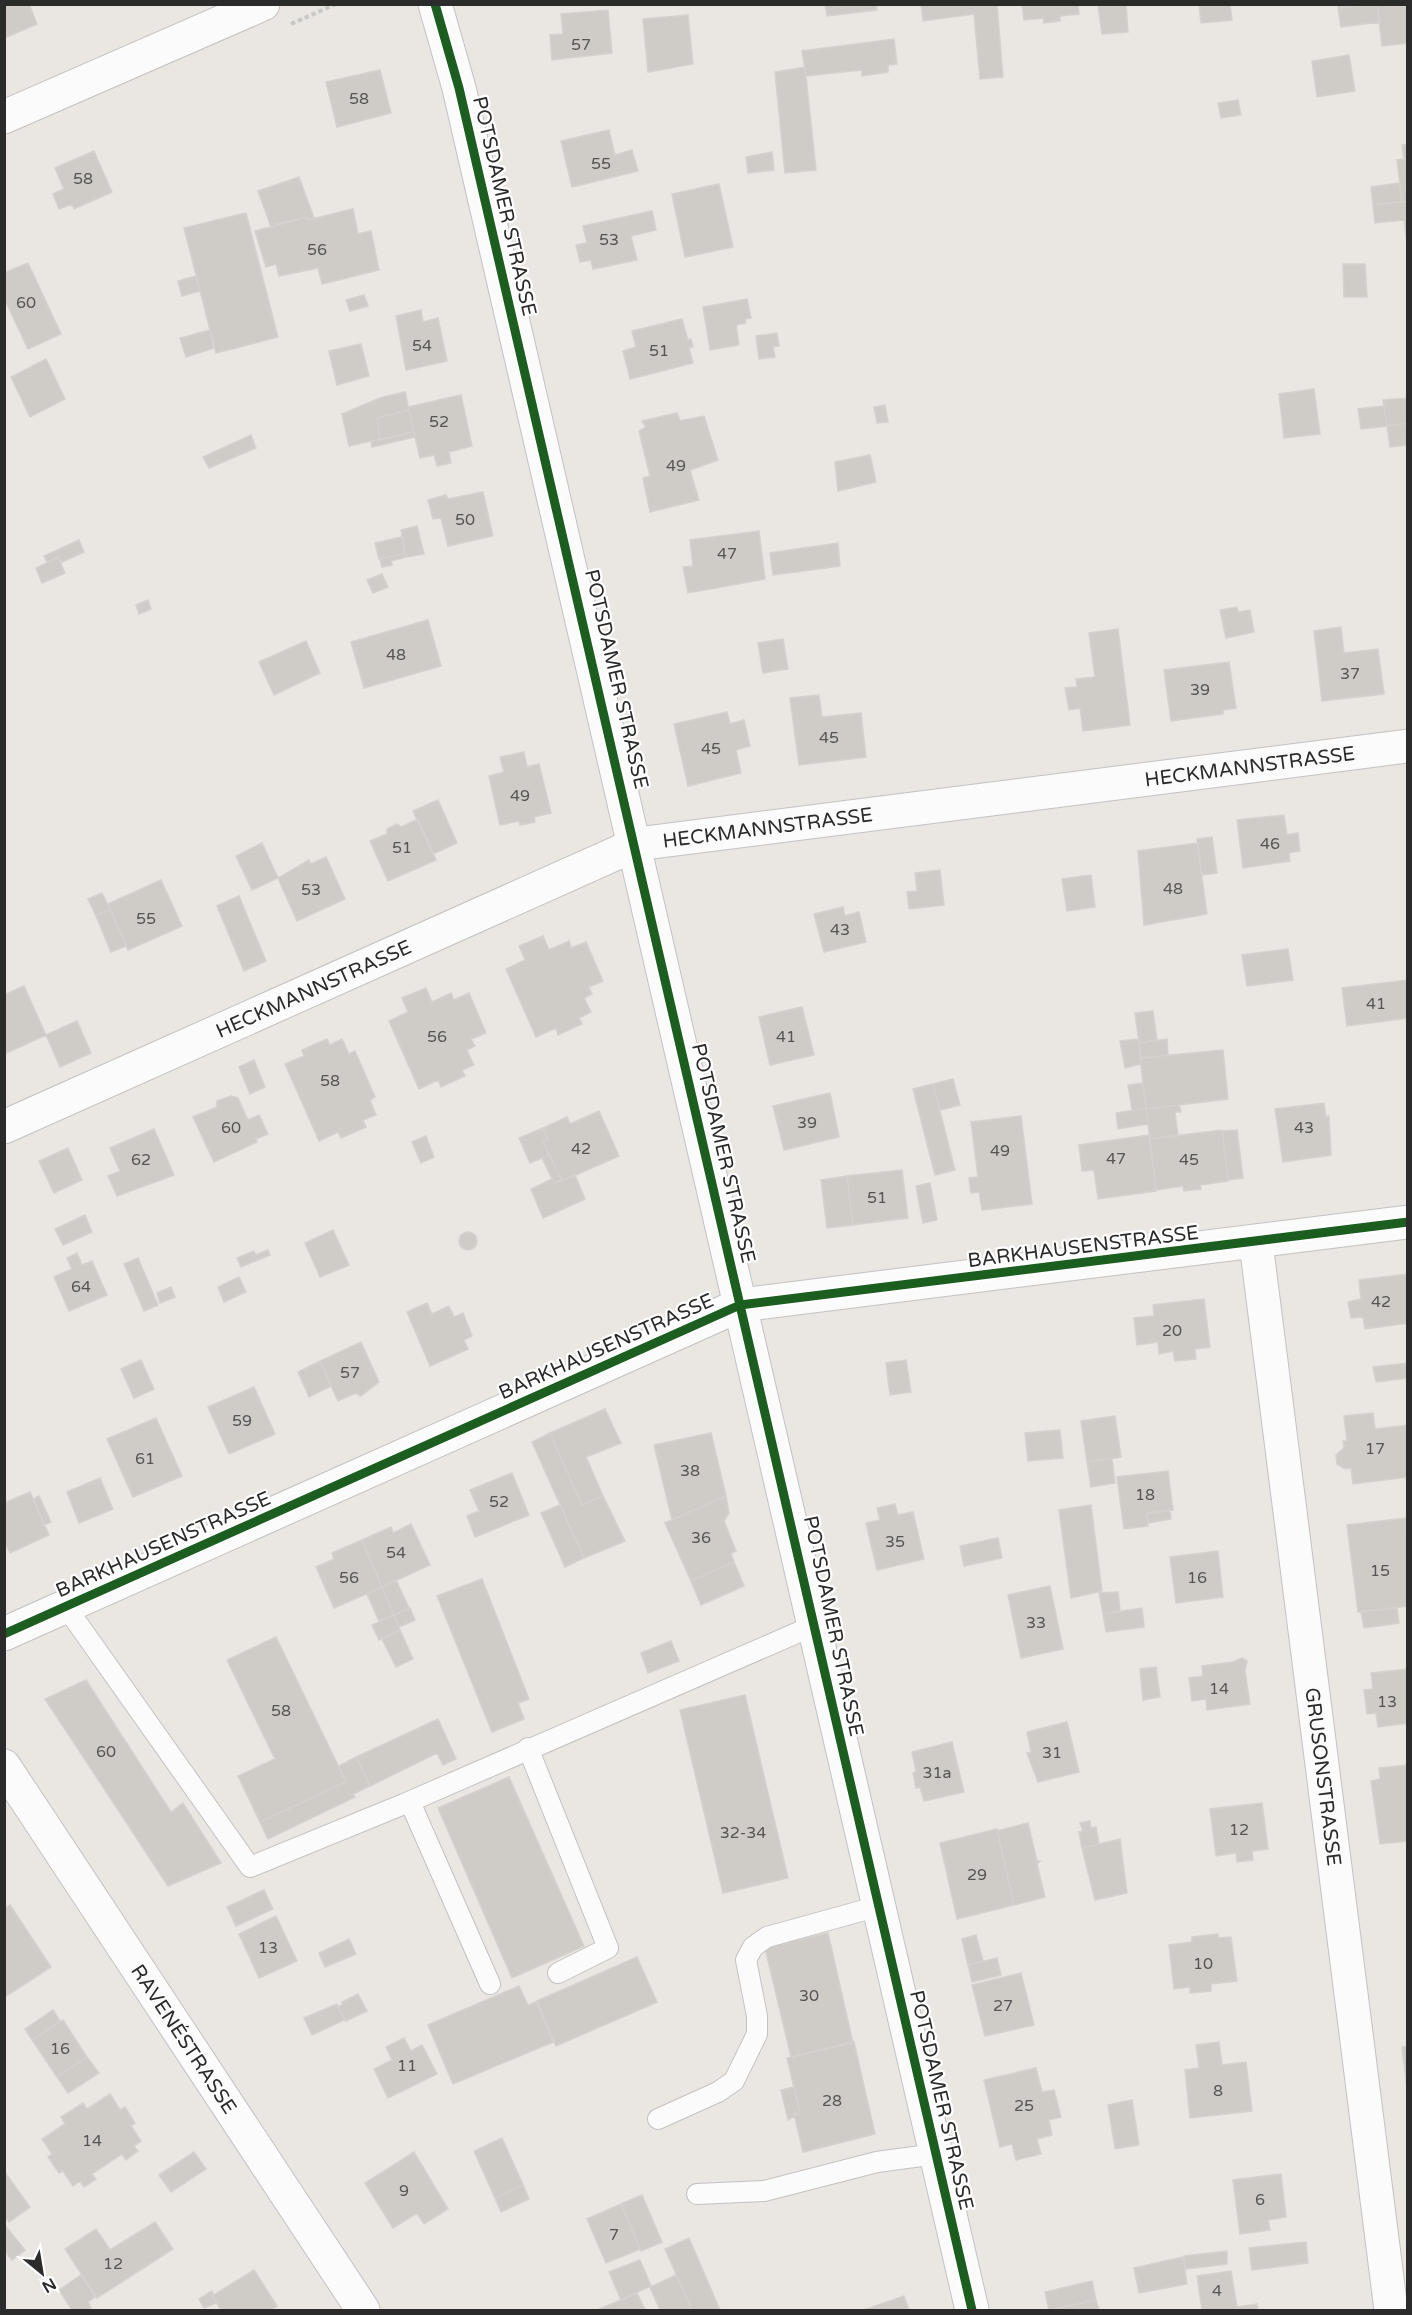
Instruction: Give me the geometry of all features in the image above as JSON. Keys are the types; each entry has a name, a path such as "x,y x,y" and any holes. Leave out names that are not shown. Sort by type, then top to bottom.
{"street":[{"path":"4,117 263,4"},
{"name":"POTSDAMER STRASSE","path":"435,4 464,111 637,844 740,1305 972,2310"},
{"name":"HECKMANNSTRASSE","path":"4,1127 637,844 1407,746"},
{"name":"BARKHAUSENSTRASSE","path":"4,1634 740,1305 1256,1243 1407,1222"},
{"name":"GRUSONSTRASSE","path":"1256,1243 1391,2310"},
{"name":"RAVENÉSTRASSE","path":"4,1766 363,2310"}],"lane":[{"path":"66,1608 250,1867 410,1802 528,1748 815,1625"},
{"path":"528,1748 608,1948 558,1972"},
{"path":"410,1802 490,1984"},
{"path":"658,2119 718,2092 734,2080 757,2034 757,2016 746,1960 753,1947 767,1937 879,1906"},
{"path":"698,2194 764,2191 877,2162 936,2154"}],"building":[{"path":"4,4 29,4 37,24 4,38"},
{"path":"825,4 876,4 877,10 827,16"},
{"path":"921,4 997,4 1003,77 980,79 974,14 923,21"},
{"path":"1022,4 1078,4 1079,14 1060,16 1060,21 1044,23 1043,18 1024,20"},
{"path":"1126,4 1128,32 1102,34 1098,6"},
{"path":"1199,4 1230,4 1232,20 1201,23"},
{"path":"1338,4 1370,4 1338,8"},
{"path":"1377,4 1408,4 1408,43 1382,46"},
{"path":"1377,4 1380,22 1341,27 1338,8"},
{"path":"608,10 612,53 552,60 550,35 563,34 561,14"},
{"path":"688,15 693,64 648,72 643,19"},
{"path":"894,39 897,64 888,65 888,72 862,76 862,70 806,76 802,51"},
{"path":"1349,55 1355,91 1317,97 1312,61"},
{"path":"805,67 816,170 785,173 775,72"},
{"path":"380,70 391,113 337,127 326,82"},
{"path":"1238,100 1241,115 1221,118 1218,103"},
{"path":"609,130 615,155 632,150 638,171 572,187 561,141"},
{"path":"1408,144 1408,201 1402,202 1397,160 1404,159 1402,145"},
{"path":"94,151 112,192 74,209 72,204 59,209 53,194 64,189 55,168"},
{"path":"772,152 774,170 748,173 746,157"},
{"path":"299,177 314,218 308,220 307,217 271,227 258,191"},
{"path":"1399,183 1402,202 1373,205 1371,187"},
{"path":"719,184 733,247 685,257 672,194"},
{"path":"1408,201 1407,244 1404,220 1375,223 1373,205"},
{"path":"353,209 358,234 371,231 379,270 322,284 318,268 279,276 276,264 266,267 255,231 274,226 274,224 307,217 308,220"},
{"path":"652,211 656,230 631,236 637,260 593,269 591,260 580,262 576,245 587,243 583,226"},
{"path":"246,213 278,337 216,353 184,228"},
{"path":"28,263 61,334 28,349 4,298 4,273"},
{"path":"1343,264 1365,264 1367,297 1344,297"},
{"path":"196,276 200,291 182,296 178,281"},
{"path":"364,295 368,306 350,311 346,300"},
{"path":"747,299 751,318 745,319 746,323 736,325 739,345 710,350 703,307"},
{"path":"421,310 423,322 438,318 447,361 406,370 396,316"},
{"path":"682,319 688,340 691,339 693,347 689,348 693,363 630,379 623,351 636,347 632,331"},
{"path":"210,330 214,348 186,357 180,338"},
{"path":"777,333 779,346 773,347 775,357 759,359 756,336"},
{"path":"361,344 369,376 337,385 329,351"},
{"path":"46,359 65,399 30,417 11,377"},
{"path":"1314,389 1320,434 1284,438 1279,394"},
{"path":"405,392 409,410 377,418 380,439 349,446 342,414 380,398"},
{"path":"461,395 472,446 449,452 451,463 437,466 434,455 420,458 408,407"},
{"path":"1408,398 1408,423 1387,426 1383,400"},
{"path":"885,405 888,422 877,423 874,407"},
{"path":"1384,406 1387,426 1361,429 1358,409"},
{"path":"409,410 414,432 380,440 377,418"},
{"path":"677,413 680,421 704,416 718,460 690,470 699,500 650,512 643,478 650,476 639,431 646,427 642,421"},
{"path":"1408,423 1408,445 1390,447 1387,426"},
{"path":"414,432 415,437 372,447 371,441"},
{"path":"251,435 256,448 209,468 203,457"},
{"path":"870,455 876,482 838,491 835,462"},
{"path":"483,492 493,536 448,546 441,518 433,519 428,500 446,495 448,499"},
{"path":"417,526 424,554 406,557 401,530"},
{"path":"759,531 765,579 688,593 683,567 693,566 690,540"},
{"path":"402,537 405,553 379,559 375,543"},
{"path":"79,540 84,552 62,562 58,557 47,562 44,556"},
{"path":"838,543 840,566 773,575 770,553"},
{"path":"405,553 406,557 391,561 392,565 382,567 380,559"},
{"path":"58,557 65,573 42,583 36,568"},
{"path":"382,574 388,587 373,593 367,580"},
{"path":"148,600 151,609 139,614 136,605"},
{"path":"1237,607 1238,612 1250,610 1254,632 1226,638 1220,610"},
{"path":"428,620 441,666 364,688 351,642"},
{"path":"1341,627 1344,653 1378,649 1384,694 1322,701 1314,631"},
{"path":"1118,629 1130,725 1083,731 1080,708 1069,710 1065,688 1077,687 1076,679 1095,677 1089,633"},
{"path":"783,639 788,669 763,673 758,643"},
{"path":"306,641 320,673 274,695 259,662"},
{"path":"1229,662 1236,708 1223,710 1223,714 1171,721 1164,670"},
{"path":"819,695 822,717 861,713 866,757 799,765 790,698"},
{"path":"727,712 730,724 744,720 750,746 736,750 741,773 688,786 674,724"},
{"path":"524,752 527,767 539,764 551,813 534,817 535,822 520,825 519,821 500,825 489,776 504,772 500,757"},
{"path":"438,800 457,843 433,854 413,811"},
{"path":"1284,815 1287,835 1298,833 1300,851 1289,853 1290,861 1243,868 1237,820"},
{"path":"418,819 436,860 388,881 370,841 387,834 387,829 397,824 401,827"},
{"path":"1212,837 1217,873 1202,875 1197,839"},
{"path":"262,843 278,878 252,890 236,856"},
{"path":"1197,843 1207,914 1144,925 1138,851"},
{"path":"326,857 345,899 297,921 278,878 309,860 311,864"},
{"path":"940,870 944,905 909,909 907,892 917,891 915,873"},
{"path":"1091,875 1095,907 1067,911 1062,879"},
{"path":"161,880 182,926 128,950 108,904"},
{"path":"102,893 110,909 96,916 88,899"},
{"path":"239,896 266,961 244,971 217,906"},
{"path":"843,907 845,916 859,912 866,942 824,952 814,914"},
{"path":"110,909 126,946 111,952 96,916"},
{"path":"543,936 549,950 569,941 571,948 586,942 603,981 589,987 592,994 584,998 591,1012 579,1018 582,1024 558,1035 556,1028 536,1037 506,969 525,960 519,946"},
{"path":"1288,949 1293,980 1247,986 1242,955"},
{"path":"1408,980 1408,1018 1347,1026 1342,988"},
{"path":"24,986 46,1035 4,1054 4,995"},
{"path":"426,988 432,1002 451,993 454,1000 469,993 486,1033 471,1039 475,1046 467,1050 474,1065 462,1070 465,1076 441,1087 438,1080 419,1089 389,1021 408,1012 402,998"},
{"path":"802,1007 814,1055 770,1065 759,1017"},
{"path":"1153,1011 1157,1040 1139,1043 1135,1013"},
{"path":"77,1021 91,1053 60,1067 46,1035"},
{"path":"327,1039 330,1045 342,1039 349,1054 355,1051 375,1097 370,1100 376,1115 363,1120 366,1127 341,1138 338,1132 319,1141 285,1064 304,1056 302,1050"},
{"path":"1138,1039 1141,1064 1125,1068 1120,1041"},
{"path":"1167,1039 1168,1055 1141,1059 1139,1043"},
{"path":"1223,1050 1228,1099 1146,1109 1140,1058"},
{"path":"254,1060 265,1087 250,1094 239,1067"},
{"path":"953,1079 960,1105 940,1110 933,1084"},
{"path":"1143,1083 1146,1108 1132,1110 1128,1085"},
{"path":"933,1084 955,1170 935,1175 913,1089"},
{"path":"830,1093 839,1137 784,1150 773,1106"},
{"path":"231,1096 238,1098 248,1120 259,1115 268,1134 256,1139 257,1142 214,1162 193,1117 217,1107 217,1101"},
{"path":"1324,1103 1326,1117 1329,1116 1331,1155 1283,1162 1275,1109"},
{"path":"1179,1105 1181,1112 1175,1112 1178,1136 1150,1139 1146,1109"},
{"path":"1146,1108 1148,1124 1118,1129 1116,1113"},
{"path":"599,1111 619,1156 562,1181 543,1141 548,1139 543,1128 567,1117 570,1124"},
{"path":"1021,1116 1032,1204 982,1210 979,1192 971,1193 969,1178 978,1177 971,1122"},
{"path":"543,1128 548,1139 543,1141 549,1155 530,1163 519,1138"},
{"path":"154,1129 174,1175 117,1196 108,1176 120,1171 110,1148"},
{"path":"1222,1130 1228,1181 1200,1185 1201,1189 1184,1191 1183,1186 1156,1190 1150,1139"},
{"path":"1237,1130 1243,1178 1228,1180 1222,1131"},
{"path":"1149,1135 1156,1191 1098,1199 1094,1170 1082,1171 1079,1145"},
{"path":"426,1136 434,1157 421,1163 412,1142"},
{"path":"68,1148 82,1180 54,1193 39,1161"},
{"path":"549,1155 562,1180 554,1183 542,1158"},
{"path":"902,1170 908,1218 853,1225 847,1176"},
{"path":"575,1175 585,1199 543,1218 531,1189 552,1179 554,1183"},
{"path":"847,1176 853,1225 827,1228 821,1180"},
{"path":"930,1183 937,1220 923,1223 916,1186"},
{"path":"85,1215 92,1232 63,1245 55,1229"},
{"path":"333,1230 349,1265 320,1277 305,1243"},
{"path":"468,1232 474,1235 477,1241 474,1247 468,1250 462,1247 459,1241 462,1235"},
{"path":"268,1250 270,1255 241,1267 237,1258 254,1251 256,1255"},
{"path":"77,1253 82,1265 92,1261 107,1295 69,1311 54,1277 72,1269 67,1258"},
{"path":"138,1258 158,1305 144,1311 124,1264"},
{"path":"1408,1274 1408,1323 1365,1329 1363,1317 1351,1318 1348,1302 1361,1299 1359,1280"},
{"path":"239,1277 246,1292 224,1302 218,1287"},
{"path":"171,1287 175,1297 160,1303 157,1293"},
{"path":"1204,1299 1210,1347 1195,1349 1196,1359 1175,1361 1173,1351 1159,1354 1158,1342 1137,1345 1134,1318 1154,1316 1153,1305"},
{"path":"427,1303 432,1314 449,1306 454,1317 463,1313 472,1336 464,1340 468,1349 430,1366 407,1312"},
{"path":"361,1342 379,1382 361,1396 356,1393 338,1401 320,1361"},
{"path":"141,1360 154,1389 134,1398 121,1369"},
{"path":"906,1360 911,1392 890,1395 886,1363"},
{"path":"320,1361 331,1386 309,1397 298,1372"},
{"path":"1408,1363 1408,1378 1376,1382 1373,1367"},
{"path":"254,1387 275,1434 229,1454 208,1407"},
{"path":"605,1409 621,1443 586,1457 603,1496 582,1505 550,1433"},
{"path":"1373,1413 1375,1429 1408,1425 1408,1477 1353,1484 1351,1468 1345,1469 1337,1464 1336,1455 1344,1448 1343,1441 1347,1441 1344,1416"},
{"path":"1115,1416 1121,1457 1087,1462 1081,1421"},
{"path":"156,1418 182,1476 133,1497 107,1439"},
{"path":"1060,1430 1063,1458 1028,1461 1025,1433"},
{"path":"550,1433 582,1505 603,1496 625,1541 584,1558 532,1442"},
{"path":"711,1433 726,1496 672,1520 654,1445"},
{"path":"1112,1458 1115,1483 1091,1487 1087,1462"},
{"path":"1168,1471 1173,1510 1147,1513 1148,1526 1124,1529 1117,1477"},
{"path":"512,1473 529,1515 475,1537 467,1516 479,1511 470,1490"},
{"path":"100,1478 113,1509 79,1523 67,1492"},
{"path":"30,1492 49,1535 10,1553 4,1541 4,1503"},
{"path":"39,1496 51,1522 44,1525 33,1499"},
{"path":"726,1496 729,1513 724,1521 736,1551 731,1553 734,1562 691,1581 665,1523"},
{"path":"895,1504 898,1515 913,1512 924,1559 877,1570 866,1523 880,1520 877,1508"},
{"path":"560,1505 584,1558 565,1567 541,1513"},
{"path":"1091,1505 1102,1591 1071,1598 1059,1510"},
{"path":"1170,1510 1171,1519 1148,1523 1147,1513"},
{"path":"1406,1518 1408,1606 1358,1612 1347,1525"},
{"path":"411,1524 430,1565 382,1587 362,1540 391,1527 393,1533"},
{"path":"998,1538 1002,1558 964,1566 960,1546"},
{"path":"362,1540 382,1587 334,1608 316,1567 334,1559 332,1553"},
{"path":"1218,1551 1223,1597 1176,1603 1170,1557"},
{"path":"734,1562 744,1586 701,1605 691,1581"},
{"path":"482,1579 529,1699 518,1703 524,1719 492,1732 437,1596"},
{"path":"396,1580 409,1608 394,1615 382,1587"},
{"path":"1050,1586 1063,1649 1021,1658 1008,1595"},
{"path":"382,1587 394,1615 379,1621 367,1594"},
{"path":"1118,1592 1120,1611 1103,1614 1099,1593"},
{"path":"410,1608 415,1620 399,1627 394,1615"},
{"path":"1142,1608 1144,1627 1106,1632 1103,1614"},
{"path":"1397,1608 1399,1623 1364,1628 1361,1612"},
{"path":"394,1615 400,1630 379,1640 372,1625"},
{"path":"400,1630 413,1659 396,1667 382,1639"},
{"path":"276,1637 346,1782 260,1822 238,1776 275,1759 227,1660"},
{"path":"671,1641 679,1661 648,1673 641,1653"},
{"path":"1242,1658 1247,1661 1245,1671 1250,1704 1207,1710 1206,1699 1192,1701 1189,1678 1203,1676 1202,1666 1233,1662"},
{"path":"1156,1667 1160,1697 1143,1700 1140,1669"},
{"path":"1408,1669 1408,1723 1378,1727 1376,1713 1367,1714 1364,1690 1373,1689 1371,1673"},
{"path":"86,1680 171,1812 183,1803 221,1863 168,1886 45,1699"},
{"path":"745,1695 788,1878 723,1893 680,1710"},
{"path":"438,1719 456,1759 443,1765 437,1753 370,1786 356,1757"},
{"path":"1067,1722 1079,1772 1038,1782 1027,1753 1031,1752 1027,1732"},
{"path":"952,1742 964,1792 924,1801 920,1787 916,1788 913,1773 916,1771 912,1752"},
{"path":"356,1757 370,1786 353,1794 355,1797 268,1839 260,1822 346,1782 339,1766"},
{"path":"1408,1765 1408,1841 1380,1844 1371,1781 1380,1779 1379,1768"},
{"path":"509,1777 584,1946 512,1978 438,1808"},
{"path":"1262,1803 1268,1849 1252,1851 1253,1860 1237,1862 1236,1853 1216,1856 1210,1809"},
{"path":"1090,1821 1091,1828 1096,1827 1099,1844 1082,1848 1079,1832 1083,1831 1080,1823"},
{"path":"1028,1823 1037,1861 1040,1861 1037,1864 1045,1897 1014,1905 997,1831"},
{"path":"997,1829 1014,1905 957,1919 940,1843"},
{"path":"1120,1839 1127,1893 1095,1900 1082,1848"},
{"path":"264,1890 273,1909 236,1926 227,1907"},
{"path":"10,1905 51,1967 5,1997 4,1909"},
{"path":"276,1916 297,1961 259,1978 239,1934"},
{"path":"828,1933 853,2043 791,2057 765,1948"},
{"path":"1218,1934 1218,1938 1231,1937 1237,1981 1211,1984 1211,1991 1190,1993 1190,1987 1174,1989 1169,1945 1192,1942 1192,1937"},
{"path":"976,1935 983,1961 968,1965 962,1939"},
{"path":"349,1939 356,1954 325,1967 319,1953"},
{"path":"637,1957 657,2002 556,2046 537,2001"},
{"path":"997,1958 1001,1975 972,1982 968,1965"},
{"path":"1021,1973 1034,2025 985,2036 972,1985"},
{"path":"519,1986 528,2005 536,2002 553,2042 453,2084 428,2025"},
{"path":"358,1994 367,2011 346,2021 338,2007 343,2004 342,2002"},
{"path":"337,2004 344,2020 312,2035 304,2018"},
{"path":"53,2010 60,2021 32,2040 25,2029"},
{"path":"63,2020 87,2057 57,2077 32,2040"},
{"path":"404,2038 411,2051 422,2045 437,2074 388,2098 374,2069 392,2060 386,2047"},
{"path":"854,2042 875,2134 803,2152 794,2114 800,2113 787,2058"},
{"path":"1219,2042 1222,2065 1246,2062 1252,2111 1190,2118 1185,2070 1199,2068 1196,2045"},
{"path":"1408,2046 1408,2087 1407,2087 1402,2047"},
{"path":"87,2057 99,2073 68,2093 57,2077"},
{"path":"1036,2068 1042,2092 1054,2090 1061,2117 1049,2120 1052,2135 1037,2139 1041,2154 1016,2160 1012,2144 1000,2147 984,2080"},
{"path":"794,2087 800,2113 788,2120 781,2090"},
{"path":"110,2094 120,2110 125,2107 135,2123 131,2126 141,2141 134,2146 138,2151 126,2160 122,2154 92,2174 96,2179 84,2187 80,2181 73,2186 63,2171 59,2173 48,2157 52,2154 42,2139 65,2124 61,2117 83,2103 87,2109"},
{"path":"1132,2100 1139,2145 1115,2149 1108,2105"},
{"path":"502,2138 523,2185 495,2198 474,2151"},
{"path":"194,2152 206,2169 171,2192 159,2175"},
{"path":"414,2152 448,2209 424,2224 417,2213 393,2228 365,2183"},
{"path":"4,2171 30,2207 9,2222 4,2216"},
{"path":"1281,2174 1286,2217 1268,2220 1270,2230 1240,2234 1233,2180"},
{"path":"523,2185 529,2199 501,2212 495,2198"},
{"path":"642,2195 662,2242 641,2251 621,2204"},
{"path":"621,2204 640,2249 606,2263 587,2219"},
{"path":"155,2222 173,2249 97,2298 65,2249 96,2229 110,2250"},
{"path":"4,2224 25,2250 12,2260 4,2250"},
{"path":"689,2238 720,2310 692,2310 665,2249"},
{"path":"1306,2242 1308,2263 1252,2270 1249,2248"},
{"path":"1227,2251 1227,2264 1185,2269 1184,2256"},
{"path":"1183,2257 1187,2284 1139,2293 1134,2268"},
{"path":"640,2260 651,2286 621,2300 609,2272"},
{"path":"254,2270 277,2306 271,2310 221,2310 212,2296"},
{"path":"1231,2271 1237,2307 1257,2304 1258,2310 1202,2310 1197,2276"},
{"path":"81,2275 95,2297 88,2302 92,2310 72,2310 59,2290"},
{"path":"676,2275 692,2310 660,2310 650,2287"},
{"path":"1092,2281 1096,2300 1049,2310 1045,2292"},
{"path":"212,2291 216,2303 204,2308 199,2299"},
{"path":"637,2293 645,2310 597,2310 621,2300"},
{"path":"904,2296 909,2310 864,2310"},
{"path":"1096,2300 1099,2310 1051,2310"}],"cycle path":[{"path":"435,4 459,88 590,643 972,2310"},
{"path":"4,1634 740,1305 1408,1222"}]}
